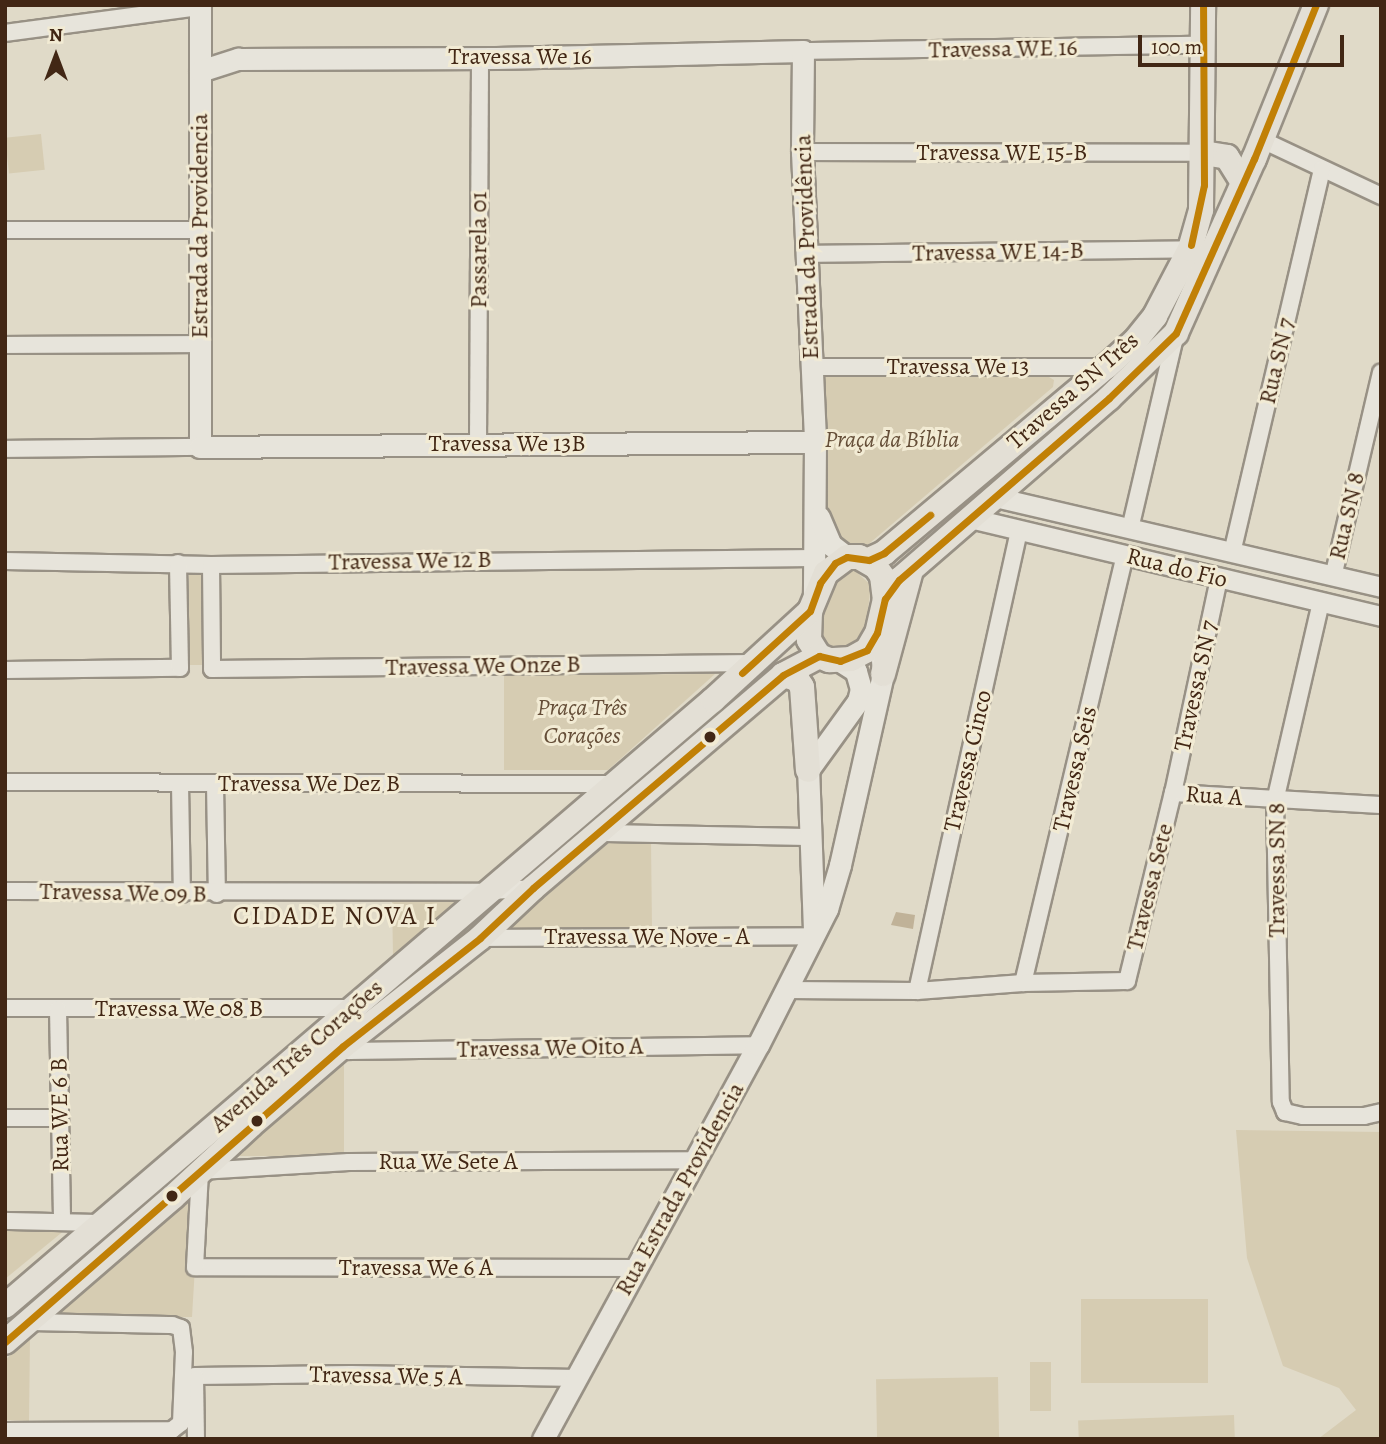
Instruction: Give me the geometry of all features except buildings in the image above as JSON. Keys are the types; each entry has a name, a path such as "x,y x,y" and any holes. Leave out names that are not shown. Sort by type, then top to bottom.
{"main road":[{"name":"Travessa SN Três","path":"858,559 884,553 1106,367 1135,341 1154,316 1190,249 1201,210 1203,5"},
{"path":"830,659 867,650 883,608 910,572 974,519 1001,491 1109,398 1176,333 1262,140 1316,5"},
{"name":"Estrada da Providencia","path":"199,447 202,230 200,6"},
{"path":"200,35 211,48 238,59"},
{"name":"Travessa We 16","path":"238,59 803,51"},
{"name":"Estrada da Providência","path":"803,51 802,152 815,442 812,603"},
{"path":"200,71 238,59"},
{"path":"1203,153 1227,158 1242,181"},
{"name":"Travessa We 13B","path":"199,447 478,444 660,446 815,442"},
{"path":"988,466 1001,471 1001,491"},
{"path":"815,510 831,545 882,576 883,608"},
{"path":"935,511 937,524 950,537"},
{"path":"808,769 860,694 859,677 852,667 830,659 809,640 812,603 826,573 858,559"},
{"path":"883,674 910,572"},
{"name":"Avenida Três Corações","path":"5,1306 713,700 812,603"},
{"name":"Rua Estrada Providencia","path":"543,1439 788,990 827,909 840,865 883,674 883,608"},
{"name":"Avenida Três Corações","path":"5,1342 344,1046 480,939 534,888 783,675 830,659"},
{"path":"783,675 796,679 802,687 808,769"},
{"name":"Rua Estrada Providencia","path":"808,769 814,936"},
{"path":"192,1146 200,1171"}],"street":[{"path":"5,33 200,6"},
{"name":"Travessa WE 16","path":"803,51 1203,45"},
{"name":"Passarela 01","path":"478,444 480,57"},
{"path":"1262,140 1381,196"},
{"name":"Travessa WE 15-B","path":"802,152 1203,153"},
{"name":"Rua SN 7","path":"1232,553 1322,169"},
{"path":"5,230 202,230"},
{"name":"Travessa WE 14-B","path":"806,254 1190,249"},
{"path":"1130,529 1176,333"},
{"path":"5,345 201,344"},
{"name":"Travessa We 13","path":"811,367 1106,367"},
{"name":"Rua SN 8","path":"1333,577 1381,373"},
{"name":"Travessa We 13B","path":"5,449 199,447"},
{"name":"Rua do Fio","path":"1001,491 1130,529 1381,587"},
{"name":"Rua do Fio","path":"974,519 1381,616"},
{"name":"Travessa Cinco","path":"917,991 1019,530"},
{"name":"Travessa Seis","path":"1023,983 1125,555"},
{"name":"Travessa We 12 B","path":"5,561 211,565 814,558"},
{"path":"5,670 180,668 178,563"},
{"name":"Travessa We Onze B","path":"211,565 212,669 753,663"},
{"name":"Travessa SN 7","path":"1173,793 1220,578"},
{"name":"Travessa SN 8","path":"1321,602 1275,800 1280,1102 1285,1112 1303,1116 1364,1116 1381,1112"},
{"name":"Travessa We Dez B","path":"5,782 613,784"},
{"path":"180,784 182,894"},
{"path":"215,784 218,894"},
{"name":"Travessa Sete","path":"1023,983 1127,981 1173,793"},
{"name":"Rua A","path":"1173,793 1381,805"},
{"path":"601,833 811,837"},
{"name":"Travessa We 09 B","path":"5,891 218,894 534,888"},
{"name":"Travessa We Nove - A","path":"480,939 814,936"},
{"path":"788,990 917,991 1023,983"},
{"name":"Travessa We 08 B","path":"5,1008 353,1008"},
{"name":"Rua WE 6 B","path":"58,1009 62,1221"},
{"name":"Travessa We Oito A","path":"344,1046 349,1051 758,1045"},
{"path":"5,1118 60,1118"},
{"name":"Rua We Sete A","path":"200,1171 349,1162 695,1160"},
{"name":"Travessa We 6 A","path":"200,1171 195,1267 637,1268"},
{"path":"5,1221 101,1223"},
{"path":"28,1322 172,1325 183,1332 196,1439"},
{"name":"Travessa We 5 A","path":"189,1380 352,1374 578,1378"},
{"path":"5,1430 172,1430 180,1423 189,1380"}],"green space":[{"path":"41,134 45,170 9,174 5,138"},
{"name":"Praça da Bíblia","path":"817,374 1049,377 1054,380 1053,387 864,548 844,548 825,523 828,492 825,400 817,391"},
{"path":"189,568 203,568 203,665 189,665"},
{"path":"854,570 871,585 866,626 850,648 835,652 822,645 817,634 827,591 841,573"},
{"name":"Praça Três Corações","path":"715,674 608,770 504,770 504,675"},
{"path":"598,840 651,840 652,927 499,930"},
{"path":"457,897 462,902 393,956 392,898"},
{"path":"344,1062 344,1156 232,1156"},
{"path":"1236,1130 1381,1132 1381,1439 1318,1439 1356,1410 1339,1388 1283,1366 1247,1258"},
{"path":"191,1195 195,1267 192,1317 48,1318"},
{"path":"5,1225 71,1225 5,1279"},
{"path":"1081,1299 1208,1299 1208,1383 1081,1383"},
{"path":"30,1338 29,1421 5,1420 5,1360"},
{"path":"1030,1362 1051,1362 1051,1411 1030,1411"},
{"path":"998,1377 999,1439 877,1439 876,1379"},
{"path":"1234,1415 1235,1439 1079,1439 1078,1420"}],"shaded area":[{"path":"896,912 915,915 913,929 891,925"}],"transit line":[{"path":"1191,245 1204,185 1203,5"},
{"path":"5,1342 343,1046 480,938 533,888 783,675 819,656 840,661 867,650 877,633 885,599 899,580 1109,398 1176,333 1254,159 1316,5"},
{"path":"742,673 810,611 820,583 835,563 847,557 869,560 884,553 930,515"}],"district":[{"name":"CIDADE NOVA I","path":"335,916"}]}
